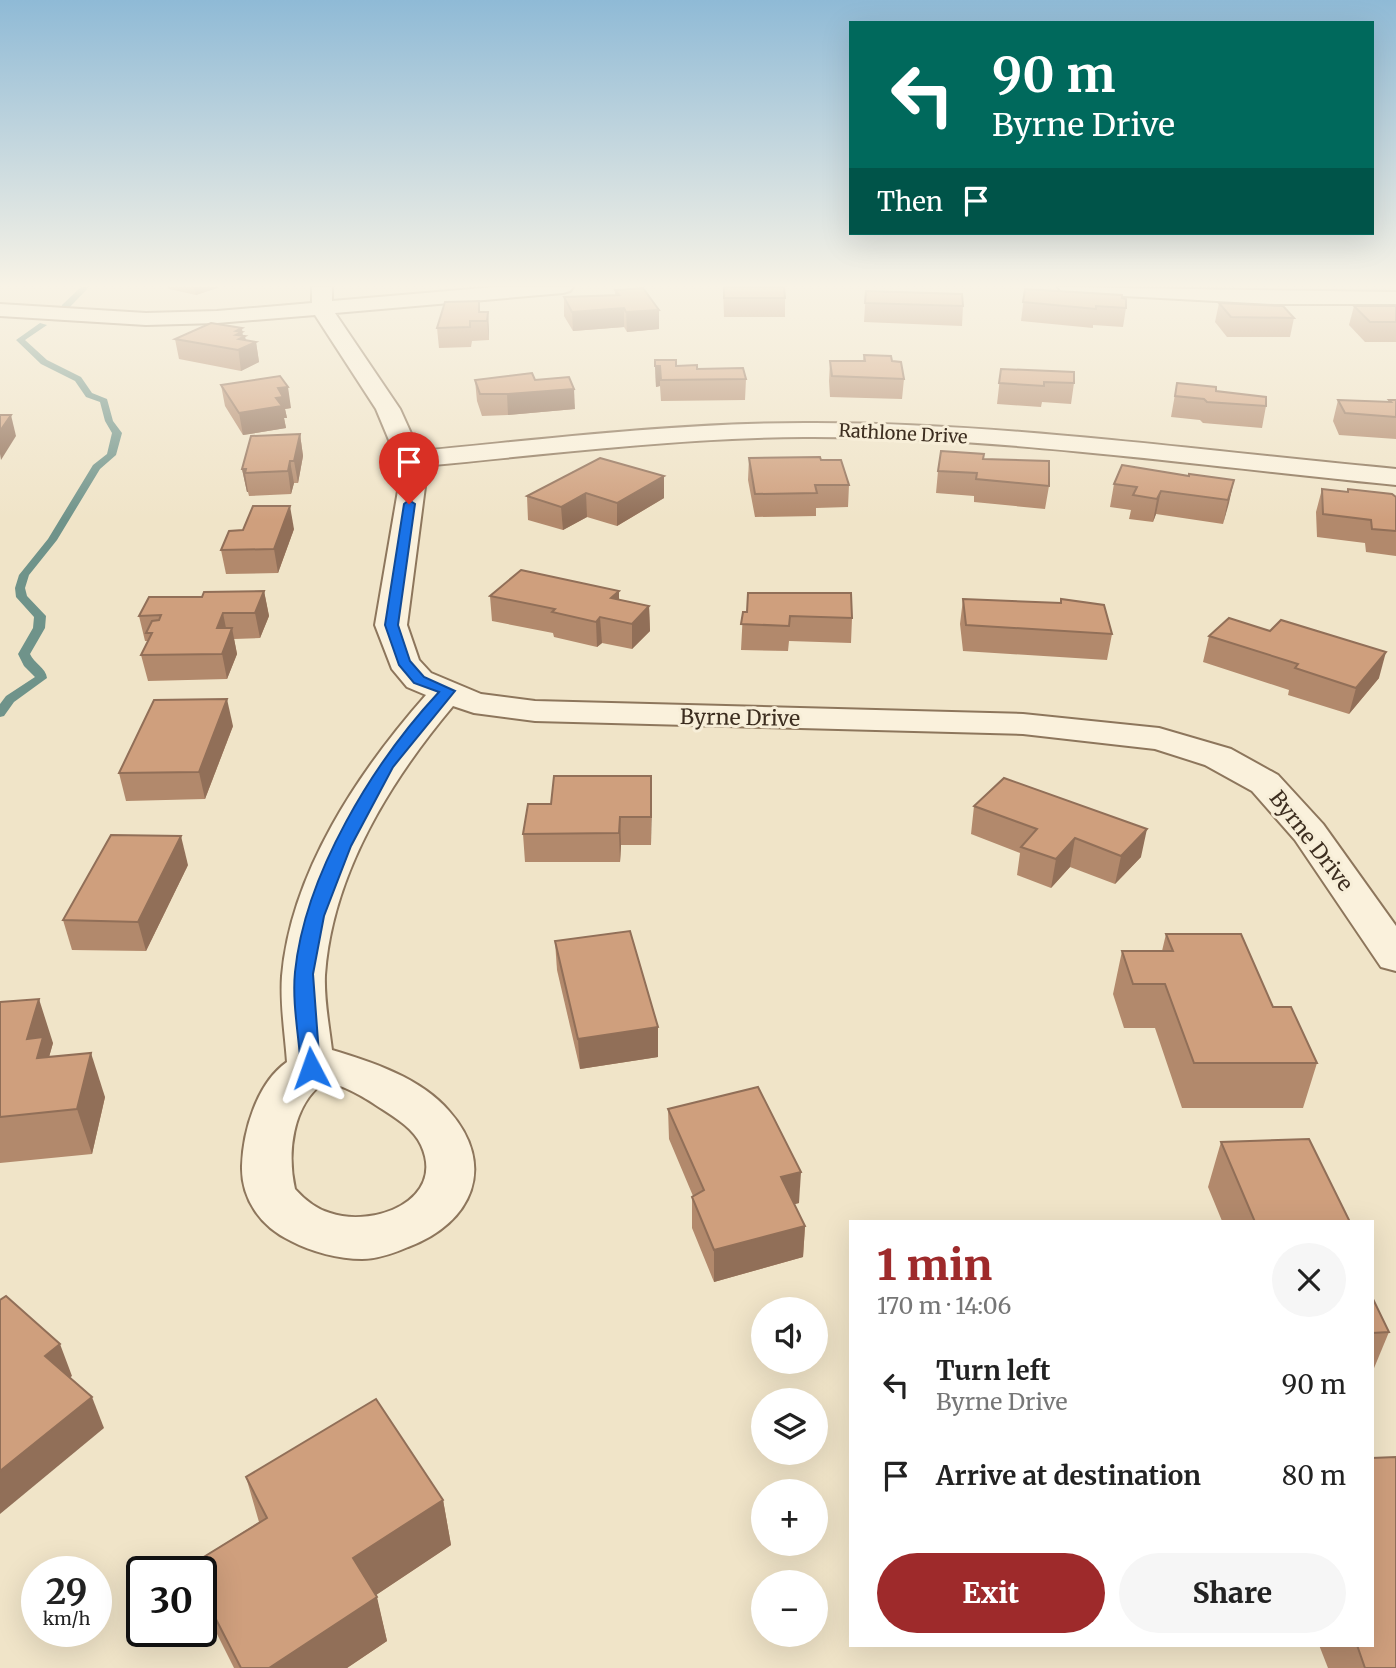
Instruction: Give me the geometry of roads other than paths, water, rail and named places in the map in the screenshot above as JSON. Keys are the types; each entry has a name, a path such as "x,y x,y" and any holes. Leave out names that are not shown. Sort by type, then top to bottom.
{"street":[{"name":"Byrne Drive","path":"362,365 388,409 409,460 413,480 391,625 404,662 419,680 474,703 535,711 1023,724 1159,739 1218,757 1265,783 1309,832 1396,957"},
{"name":"Rathlone Drive","path":"409,460 612,441 807,430 964,437 1396,477"},
{"path":"311,1068 304,974 315,916 343,846 386,766 421,720 448,691"}],"waterway":[{"path":"0,713 10,699 41,678 41,674 28,663 24,654 39,628 40,616 22,597 20,588 24,575 52,540 96,467 111,455 117,433 109,421 104,401 89,395 78,379 50,365"}]}
